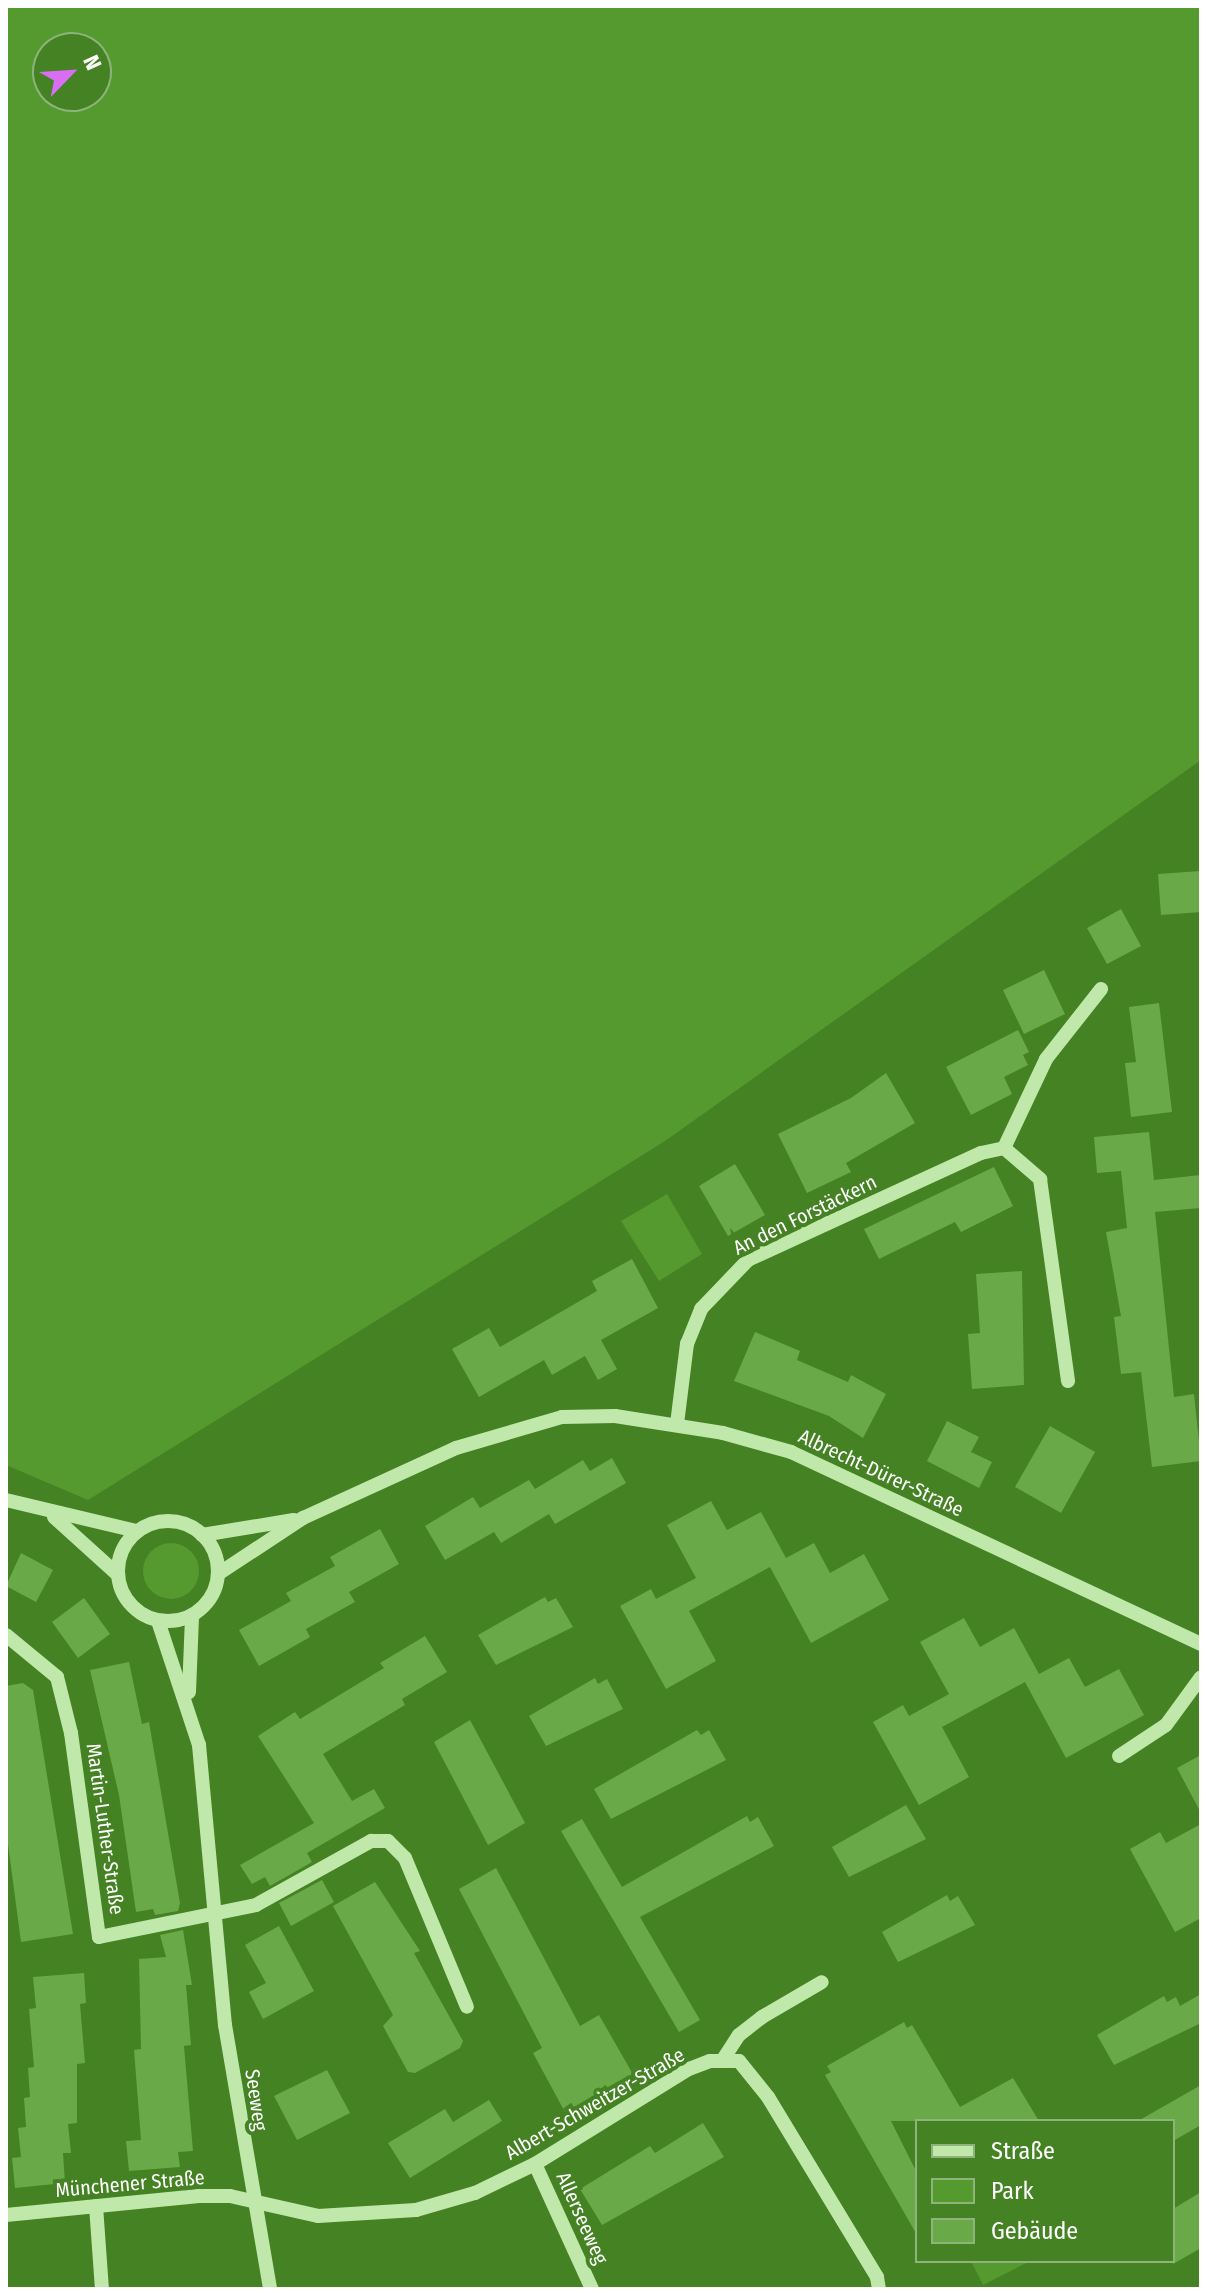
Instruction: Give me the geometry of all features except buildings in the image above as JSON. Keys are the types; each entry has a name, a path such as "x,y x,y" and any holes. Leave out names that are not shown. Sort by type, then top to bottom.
{"street":[{"path":"1068,1381 1040,1179 1004,1148 1046,1059 1101,989"},
{"name":"An den Forstäckern","path":"677,1424 687,1344 701,1309 748,1260 981,1153 1004,1148"},
{"name":"Albrecht-Dürer-Straße","path":"218,1574 303,1518 456,1448 562,1417 615,1416 677,1424 791,1452 1201,1644"},
{"path":"6,1500 50,1514 136,1531 165,1520 182,1522 202,1535 216,1557 218,1574 215,1591 192,1616 158,1621 129,1604 117,1574 118,1558 136,1531"},
{"path":"50,1514 117,1574"},
{"name":"Albrecht-Dürer-Straße","path":"202,1535 303,1518"},
{"name":"Seeweg","path":"189,1701 192,1616"},
{"name":"Seeweg","path":"158,1621 189,1701 204,1787 213,1914 243,2149 257,2203 270,2289"},
{"name":"Martin-Luther-Straße","path":"6,1635 57,1677 71,1733 99,1937 213,1914"},
{"path":"1119,1756 1166,1725 1201,1677"},
{"path":"213,1914 256,1905 371,1841 388,1841 405,1858 467,2007"},
{"path":"722,2061 739,2035 762,2017 822,1982"},
{"path":"722,2061 739,2061 755,2078 877,2277 879,2289"},
{"name":"Albert-Schweitzer-Straße","path":"257,2203 318,2216 416,2210 475,2193 535,2164 689,2069 722,2061"},
{"name":"Allerseeweg","path":"535,2164 592,2289"},
{"name":"Münchener Straße","path":"6,2215 199,2196 257,2203"},
{"path":"96,2206 102,2289"}],"green space":[{"path":"6,6 1201,6 1201,760 665,1141 88,1500 6,1465"},
{"path":"667,1194 702,1254 659,1281 621,1221"},
{"path":"171,1543 191,1551 199,1571 191,1591 171,1599 151,1591 143,1571 151,1551"},
{"path":"972,2263 1026,2263 983,2285"}]}
